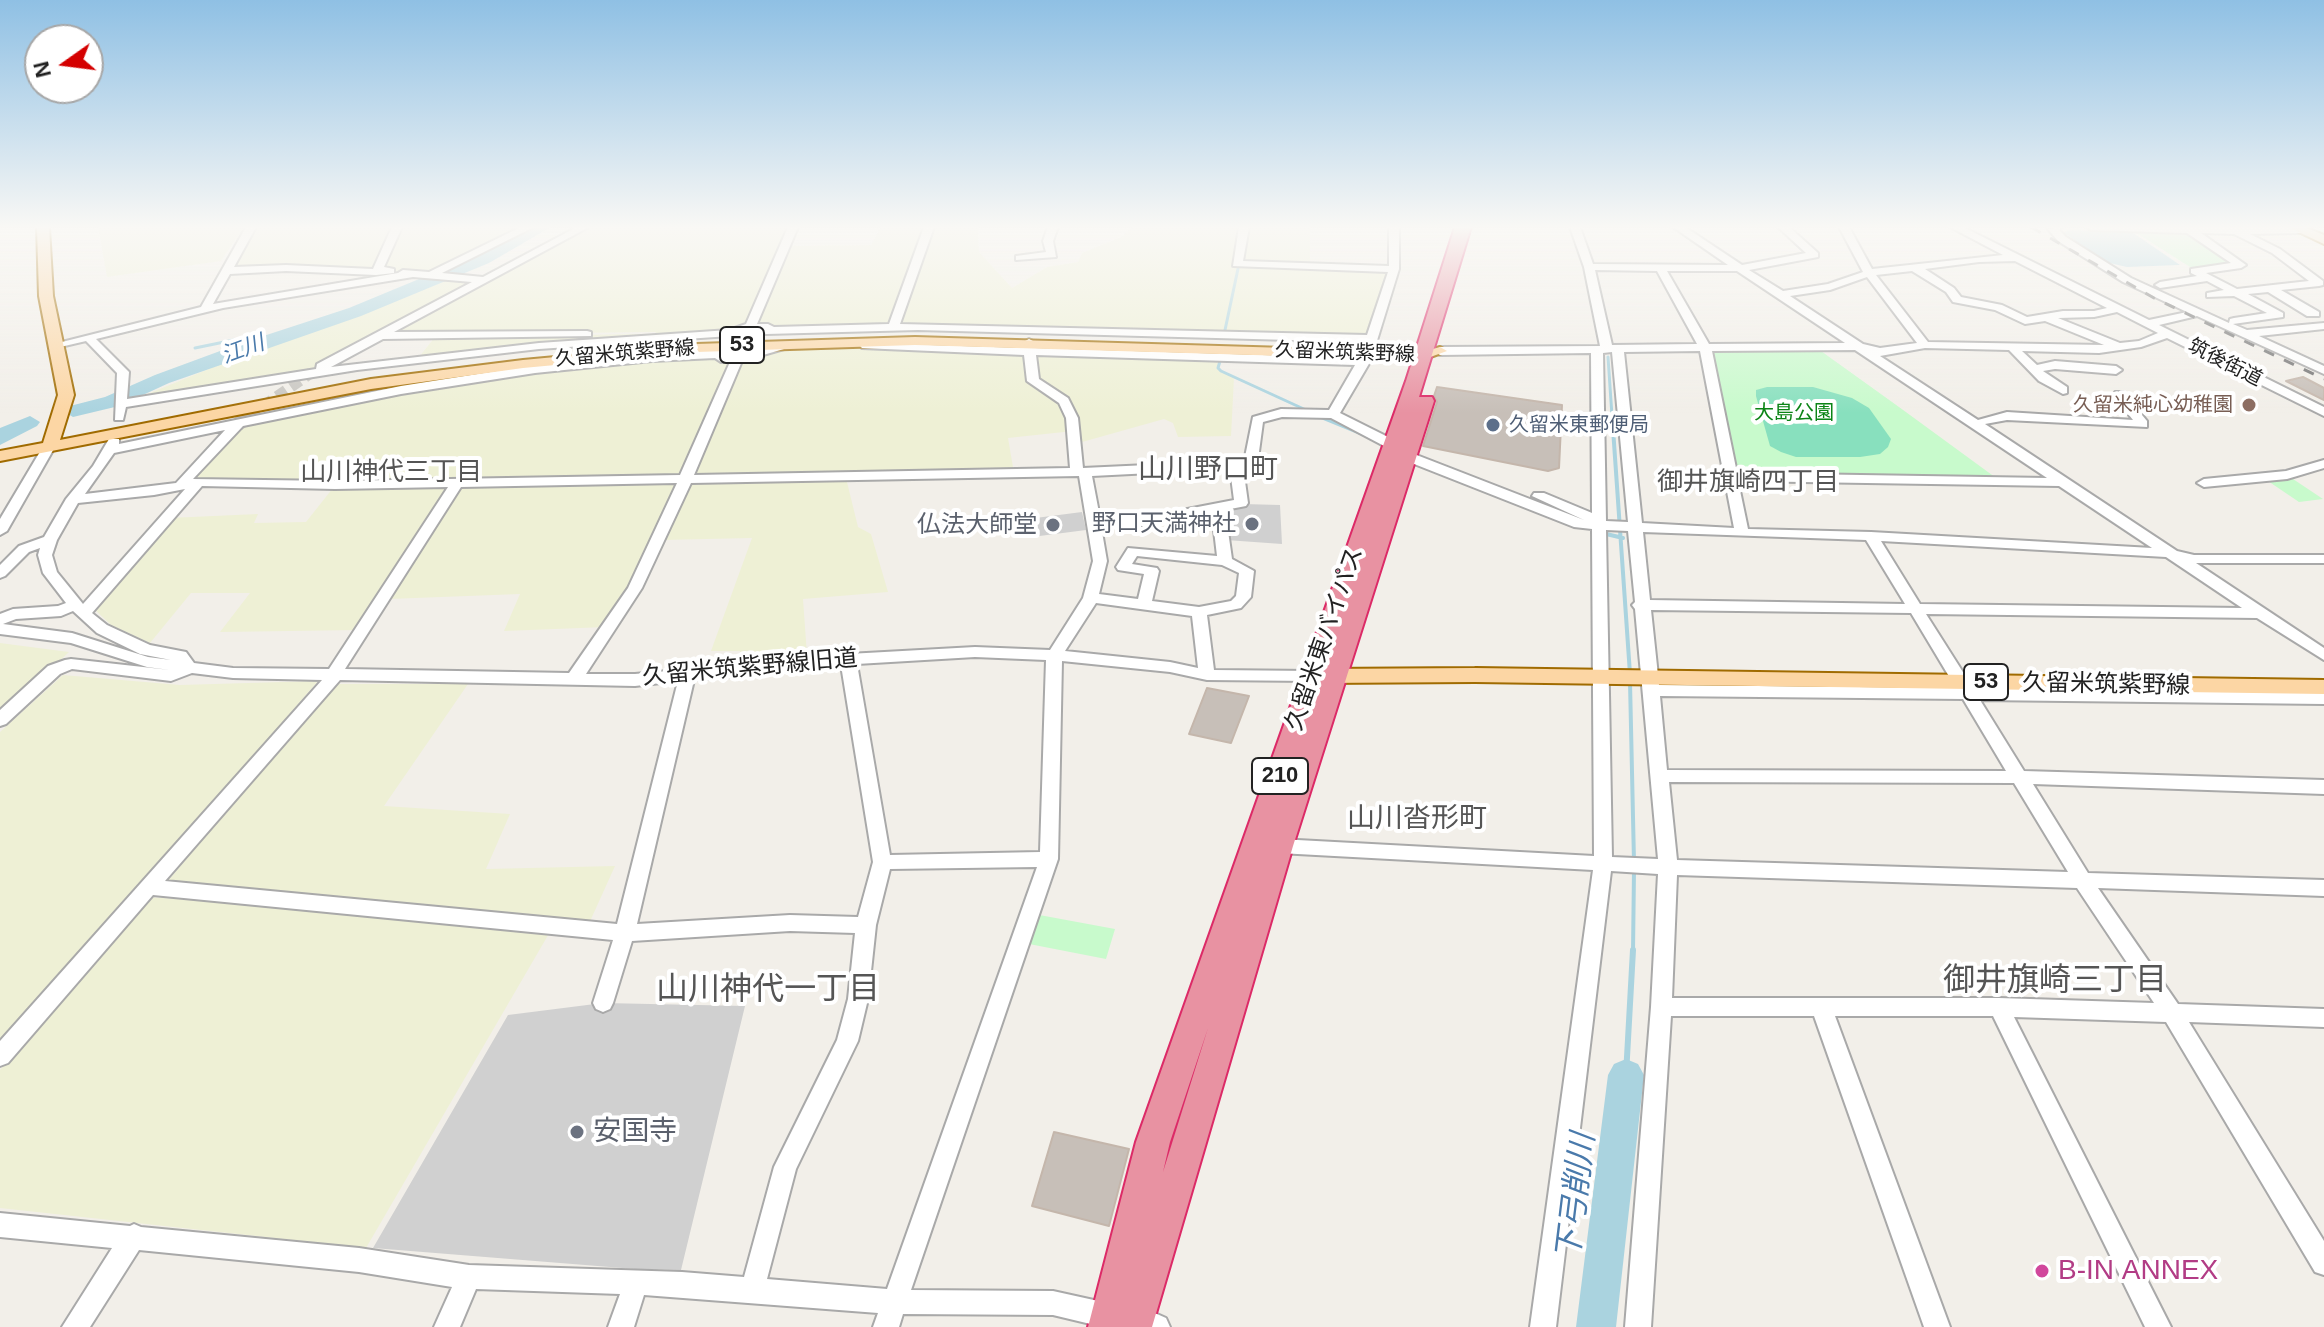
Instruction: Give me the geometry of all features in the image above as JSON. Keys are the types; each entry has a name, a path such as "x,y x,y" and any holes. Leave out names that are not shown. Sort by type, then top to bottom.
{"highway":[{"name":"久留米東バイパス","path":"1128,1324 1153,1142 1251,866 1324,676 1403,449 1446,289"},
{"name":"久留米東バイパス","path":"1429,352 1454,289"},
{"name":"久留米東バイパス","path":"1128,1324 1279,846 1324,676"}],"main road":[{"path":"46,289 66,395 53,441"},
{"name":"久留米筑紫野線","path":"0,456 53,441 386,382 582,357 742,342 1031,340 1429,352"},
{"name":"久留米筑紫野線","path":"0,448 29,446"},
{"name":"久留米筑紫野線","path":"1324,676 1606,678 1649,684 1964,688 2324,687"}],"street":[{"path":"205,309 216,289"},
{"path":"56,345 205,309 312,289"},
{"path":"311,373 469,289"},
{"path":"575,677 635,588 659,541 766,289"},
{"path":"893,328 906,289"},
{"path":"1333,414 1368,351 1388,289"},
{"path":"1594,289 1626,448 1637,528 1640,605 1668,867 1638,1327"},
{"path":"1672,289 1705,348 1742,533"},
{"path":"1775,289 2168,553 2324,644"},
{"path":"1780,289 2194,559 2324,655"},
{"path":"1787,293 1816,289"},
{"path":"1881,289 1925,345"},
{"path":"1948,289 1957,300 1998,307 2025,321 2117,309"},
{"name":"筑後街道","path":"2078,289 2324,412"},
{"path":"2148,289 2324,370"},
{"path":"2228,289 2279,315 2234,321"},
{"path":"2211,295 2271,289 2315,314 2311,314"},
{"path":"2147,324 2195,313"},
{"path":"2046,317 2121,348"},
{"path":"2243,335 2324,326"},
{"path":"0,720 54,670 71,664 171,676 186,670 186,661 180,656 146,650 102,629 79,609 50,573 45,555 50,540 73,499 114,444 238,424 401,390 560,366 652,357 720,354 721,358 768,327 766,331 893,328 1031,340 1033,381 1064,401 1072,418 1081,472 1095,522 1100,561 1091,598 1054,655 1049,859 886,1327"},
{"path":"89,338 123,372 122,404 311,373 539,346 730,333 742,342"},
{"path":"380,337 650,334 657,338"},
{"path":"1429,352 1856,346 1880,352 1925,345 2121,348 2167,334"},
{"path":"2012,347 2034,369 2063,390"},
{"path":"1543,1327 1603,862 1606,678 1598,524 1607,350"},
{"path":"2034,369 2055,365 2116,370"},
{"path":"1983,421 2007,416 2143,424 2119,395"},
{"path":"73,499 154,491 190,483 244,481 292,486 1081,472 1236,465 1251,459 1257,420 1281,413 1333,414 1403,449 1579,524 1871,536 2168,553 2194,559 2324,559"},
{"path":"0,620 13,614 79,609 238,424"},
{"path":"0,531 53,441"},
{"path":"2204,483 2287,475 2324,464"},
{"path":"1095,522 1146,521 1241,503 1236,465"},
{"path":"1732,477 2063,482"},
{"path":"0,1056 336,674 338,665 457,483"},
{"path":"1218,506 1225,561"},
{"path":"1130,521 1133,551 1123,567 1152,571 1144,605"},
{"path":"1871,536 2083,881 2172,1013 2324,1263"},
{"path":"0,573 24,549 50,540"},
{"path":"1091,598 1199,612 1236,605 1243,597 1247,571 1225,561 1133,551"},
{"path":"1640,605 2267,612"},
{"path":"1199,612 1207,675"},
{"name":"久留米筑紫野線旧道","path":"0,629 72,638 147,662 186,670 635,680 848,659 975,652 1054,655 1170,667 1207,675 1324,676"},
{"path":"752,1291 785,1167 847,1041 858,999 866,925 882,862 848,659"},
{"path":"603,1003 625,933 687,676"},
{"path":"1964,688 2324,698"},
{"path":"1658,776 2020,777 2322,789"},
{"path":"1279,846 1668,867 2324,888"},
{"path":"882,862 1049,859"},
{"path":"146,887 625,933 790,923 866,925"},
{"path":"1661,1007 1999,1007 2324,1018"},
{"path":"1999,1007 2158,1327"},
{"path":"1822,1008 1937,1327"},
{"path":"0,1225 359,1260 469,1277 636,1284 895,1302 1053,1303 1128,1324"},
{"path":"75,1327 134,1236"},
{"path":"447,1327 469,1277"},
{"path":"621,1327 636,1284"}],"shaded area":[{"name":"野口天満神社","path":"1280,505 1282,544 1226,540 1221,507"},
{"name":"仏法大師堂","path":"1082,512 1086,530 1024,538 1020,520"},
{"name":"安国寺","path":"603,1003 745,1006 681,1270 373,1248 508,1015"}],"green space":[{"path":"425,289 460,289 313,368 133,400 255,350"},
{"path":"472,289 763,289 748,323 731,326 729,331 659,336 655,332 386,335"},
{"path":"766,289 1387,289 1371,339 749,327"},
{"path":"644,334 643,337 419,357 435,337"},
{"path":"875,346 1220,357 1218,368 1234,378 1231,436 1178,437 1173,423 1164,419 1075,444 1073,431 1008,438 1014,473 688,476 736,358 759,350"},
{"name":"大島公園","path":"1814,346 2003,483 1732,477 1705,348"},
{"path":"717,356 716,361 730,360 682,474 296,482 251,478 192,480 241,426 401,393 549,370"},
{"path":"1767,387 1813,387 1852,398 1869,408 1891,439 1888,447 1880,454 1860,457 1796,457 1781,452 1770,446 1756,396 1756,390"},
{"path":"2287,475 2323,499 2299,502 2262,477"},
{"path":"846,478 858,527 871,534 888,592 803,599 807,655 741,663 740,651 711,651 752,538 662,540 686,481"},
{"path":"680,482 630,590 606,627 504,631 520,594 389,599 463,484"},
{"path":"452,487 358,630 220,632 250,593 191,593 150,643 111,625 92,607 169,518 258,514 254,523 306,522 333,488"},
{"path":"0,643 69,652 0,717"},
{"path":"63,675 180,685 318,681 0,1049 0,732"},
{"path":"332,684 468,684 384,806 510,814 486,869 615,866 587,928 554,925 366,1248 0,1208 0,1070 146,897 503,919 168,881"},
{"path":"1034,914 1115,929 1106,959 1024,943"}],"building":[{"path":"2303,377 2324,388 2324,400 2286,381"},
{"name":"久留米東郵便局","path":"1437,387 1562,405 1559,468 1548,471 1423,446 1437,402 1434,396"},
{"path":"1207,688 1249,696 1231,743 1189,734"},
{"path":"1054,1132 1129,1149 1109,1226 1032,1206"}],"waterway":[{"name":"江川","path":"73,411 112,402 162,379 355,312 411,289"},
{"path":"1225,330 1234,289"},
{"path":"195,348 234,340 246,348"},
{"path":"1608,357 1612,416"},
{"path":"1220,361 1218,368 1221,371 1306,410"},
{"path":"1612,414 1621,537"},
{"path":"1321,417 1365,435"},
{"name":"江川","path":"0,439 11,429 30,422"},
{"path":"1602,533 1621,537"},
{"path":"1621,537 1630,674"},
{"path":"1630,682 1634,862"},
{"path":"1633,952 1634,870"},
{"path":"1626,1075 1633,950"},
{"name":"下弓削川","path":"1596,1327 1626,1075"}],"tunnel":[{"path":"249,416 311,373"},
{"path":"238,424 252,414"}],"railway":[{"path":"2138,289 2324,379"}],"place":[{"name":"久留米純心幼稚園","path":"2249,405"},
{"name":"久留米東郵便局","path":"1493,425"},
{"name":"野口天満神社","path":"1252,524"},
{"name":"仏法大師堂","path":"1053,525"},
{"name":"安国寺","path":"577,1132"},
{"name":"B-IN ANNEX","path":"2042,1271"}],"district":[{"name":"山川野口町","path":"1208,470"},
{"name":"山川神代三丁目","path":"391,473"},
{"name":"御井旗崎四丁目","path":"1748,483"},
{"name":"山川沓形町","path":"1417,819"},
{"name":"御井旗崎三丁目","path":"2055,981"},
{"name":"山川神代一丁目","path":"768,990"}]}
